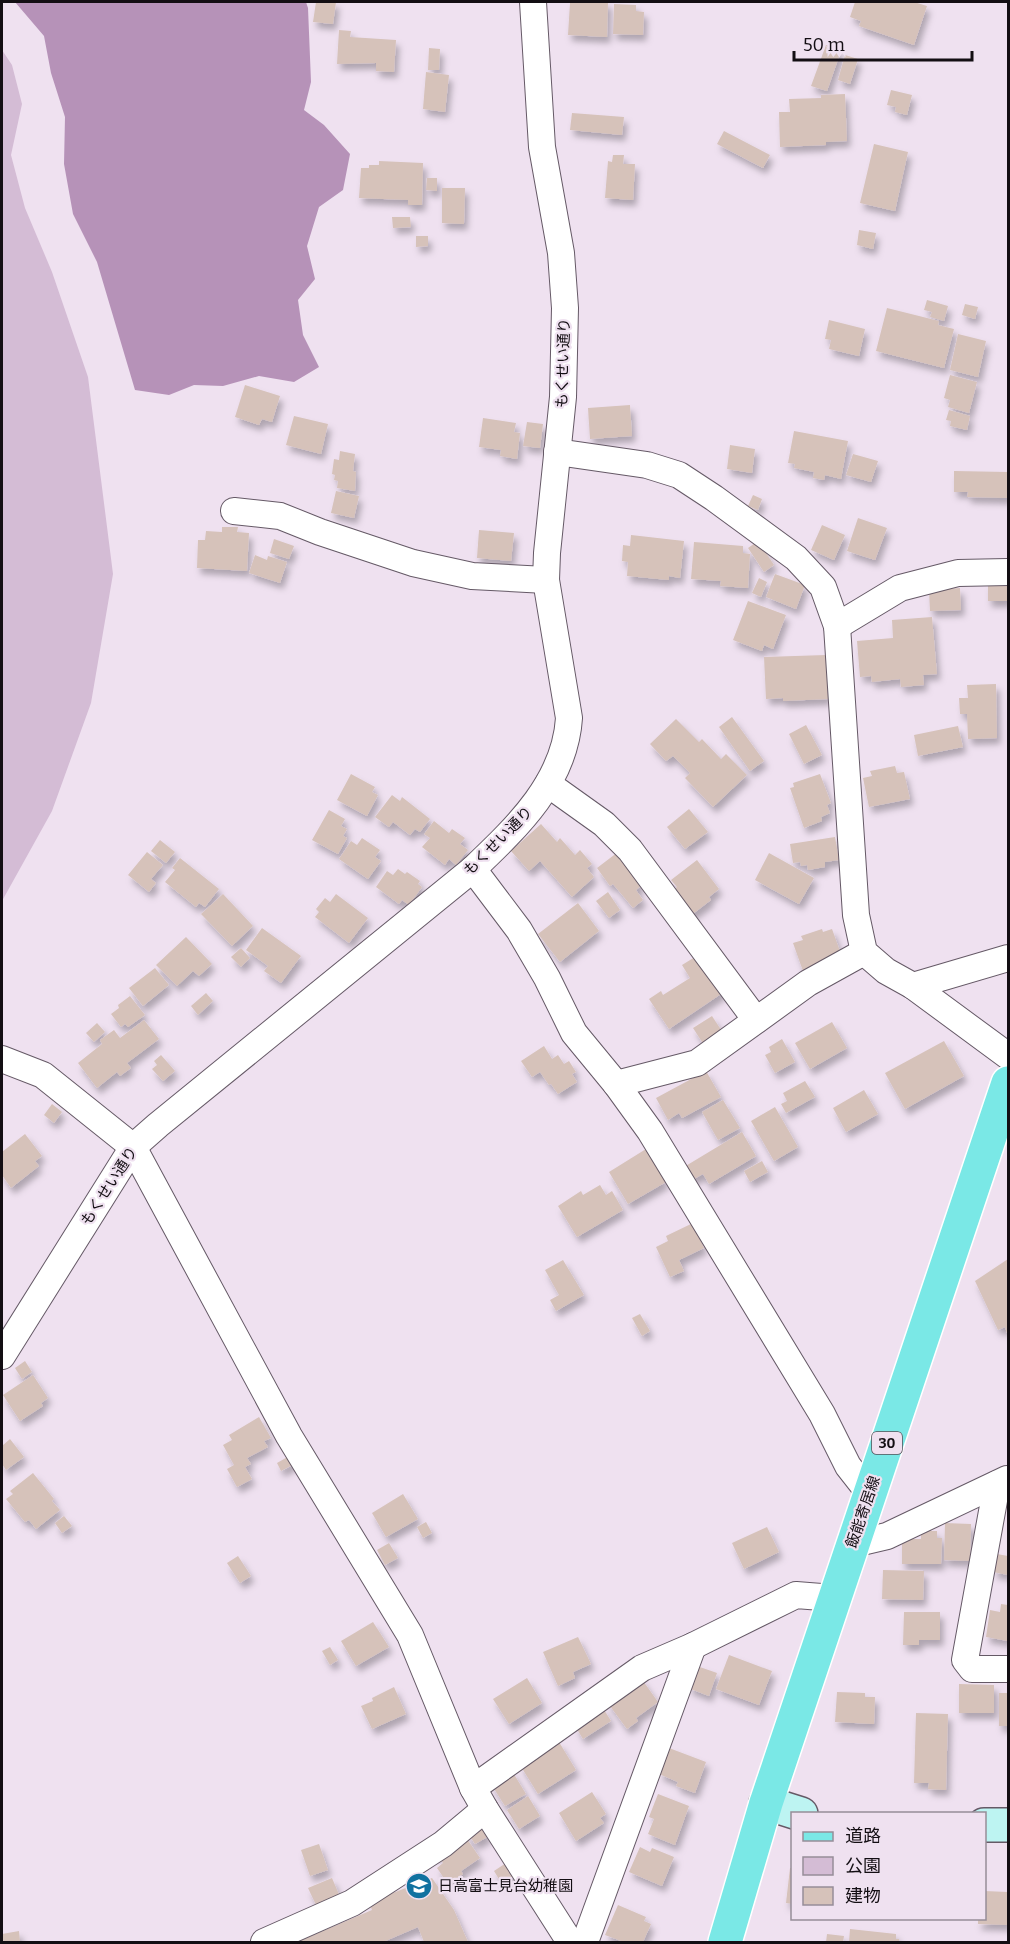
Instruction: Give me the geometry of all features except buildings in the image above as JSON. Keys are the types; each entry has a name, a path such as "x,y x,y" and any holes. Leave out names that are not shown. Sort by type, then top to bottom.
{"main road":[{"name":"飯能寄居線","path":"725,1942 766,1803 1008,1083"}],"street":[{"name":"もくせい通り","path":"2,1356 133,1147 260,1041 474,869 534,806 548,784 568,737 569,718 546,580 563,397 565,308 561,253 542,147 533,2"},
{"path":"557,452 647,465 679,475 796,558 823,586 837,626 856,915 864,952 886,971 913,986 1008,1056"},
{"path":"234,511 280,516 413,563 472,576 546,580"},
{"path":"837,626 900,588 958,573 1008,572"},
{"path":"548,784 604,824 630,850 756,1020"},
{"path":"474,869 519,930 547,978 574,1033 616,1084 650,1131 822,1414 848,1466 870,1494"},
{"path":"616,1084 697,1063 808,983 864,952"},
{"path":"913,986 1008,958"},
{"path":"2,1059 43,1075 133,1147 289,1436 410,1635 479,1799 570,1942"},
{"path":"853,1544 887,1536 1003,1481"},
{"path":"1003,1481 965,1660 972,1669 1008,1669"},
{"path":"264,1942 352,1903 443,1844 479,1799 642,1668 693,1646 796,1595 834,1598"},
{"path":"585,1942 693,1646"},
{"path":"766,1803 795,1812"},
{"path":"986,1825 1008,1825"}],"green space":[{"path":"2,50 12,65 22,104 11,155 25,208 52,272 88,377 113,574 91,703 52,811 2,901"}],"shaded area":[{"path":"15,2 306,2 311,82 304,110 324,125 350,154 343,190 319,207 307,246 315,279 298,300 303,335 319,367 294,382 259,376 223,386 194,385 169,395 135,390 97,262 73,214 64,164 65,117 51,73 44,36"}],"place":[{"name":"日高富士見台幼稚園","path":"419,1886"}]}
